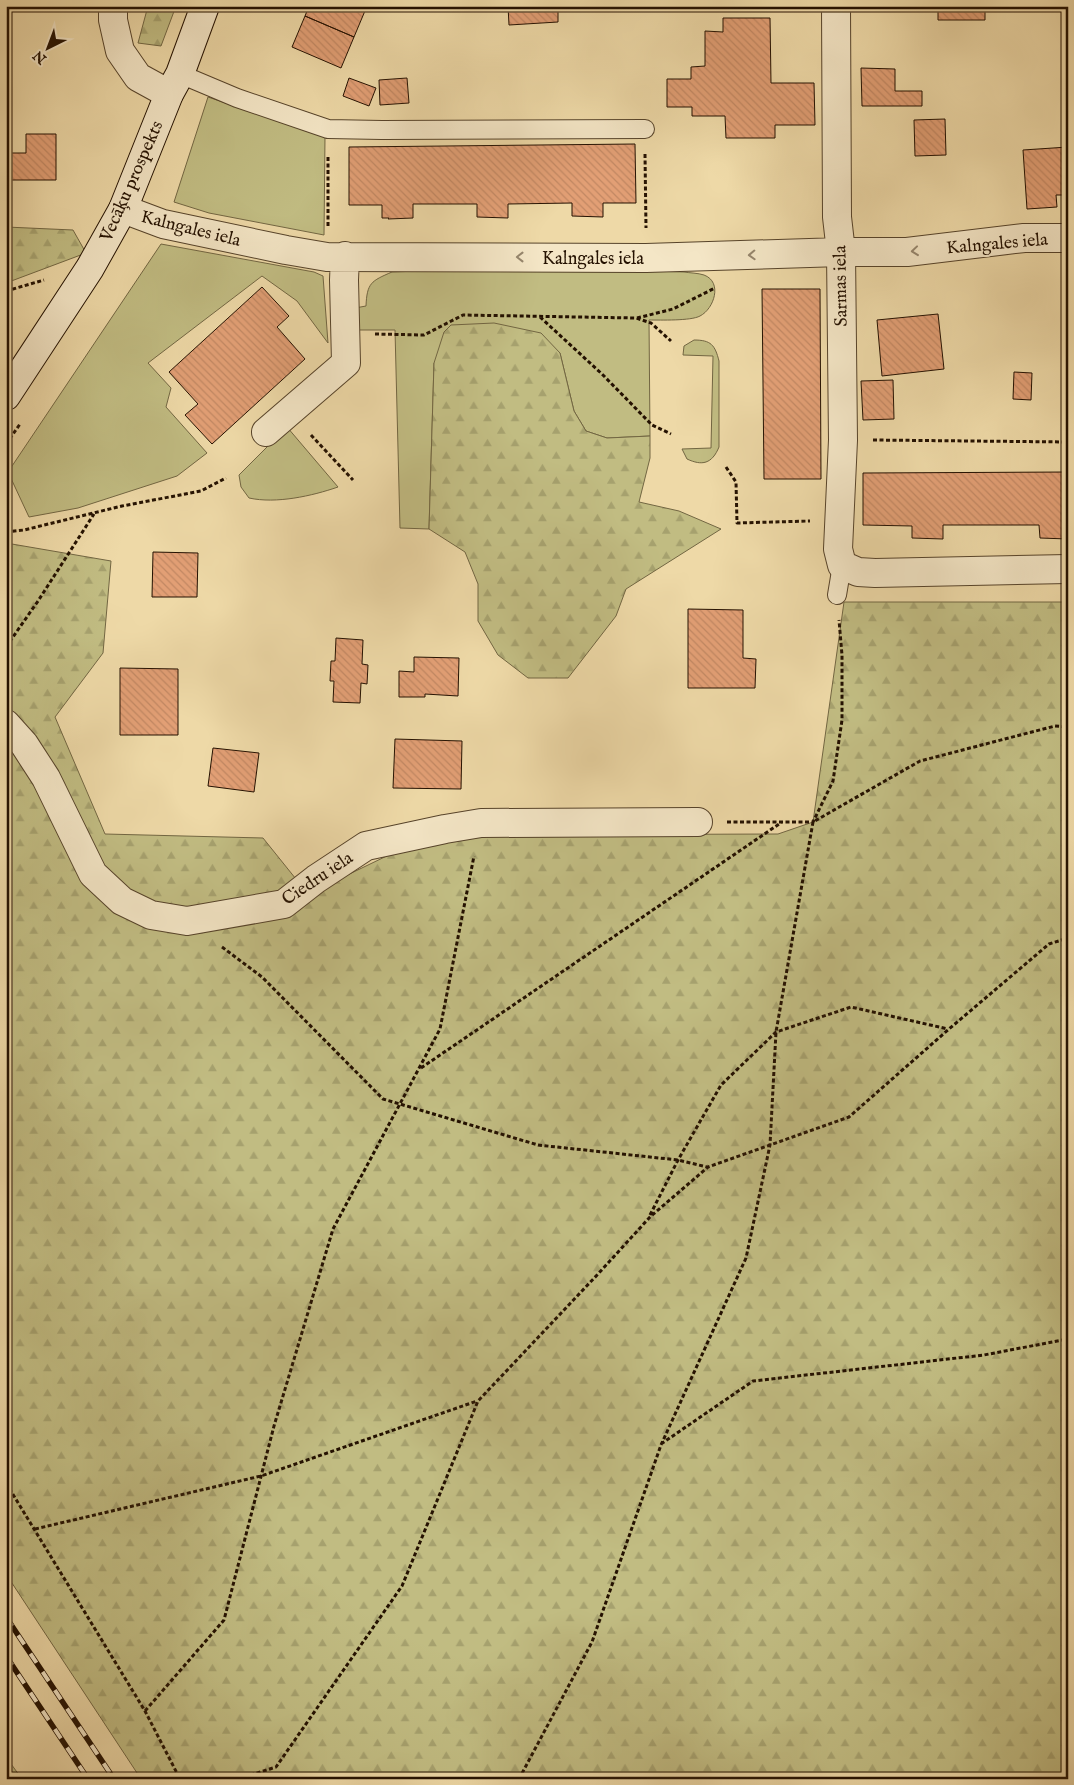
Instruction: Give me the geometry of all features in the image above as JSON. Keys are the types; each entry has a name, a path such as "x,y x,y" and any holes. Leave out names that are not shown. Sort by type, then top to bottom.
{"street":[{"path":"113,6 113,20 120,51 138,77 174,84"},
{"name":"Vecāķu prospekts","path":"6,396 90,268 123,209 205,6"},
{"name":"Sarmas iela","path":"836,6 837,217 841,252 843,440 838,549 842,565"},
{"name":"Kalngales iela","path":"123,209 164,224 286,250 336,257 646,258 841,252 907,252 1024,238 1068,238"},
{"path":"266,432 346,363 344,298 336,257"},
{"path":"842,565 858,572 875,573 1068,569"},
{"name":"Ciedru iela","path":"6,724 24,744 46,778 93,874 122,901 151,915 187,921 284,904 316,879 366,846 481,823 698,822"}],"lane":[{"path":"174,84 237,98 328,129 645,129"},
{"path":"837,595 842,565"}],"path":[{"path":"328,129 336,257"},
{"path":"645,129 646,258"},
{"path":"345,334 424,335 463,315 636,318 673,309 720,285"},
{"path":"539,316 602,374 652,425 671,434"},
{"path":"636,318 651,323 671,340"},
{"path":"290,413 353,480"},
{"path":"843,440 1068,442"},
{"path":"726,467 736,482 737,523 840,521"},
{"path":"6,532 24,530 94,513 201,491 226,478"},
{"path":"6,647 94,513"},
{"path":"519,1779 592,1642 661,1445 746,1258 770,1145 776,1032 813,822 833,781 842,720 842,655 837,595"},
{"path":"698,822 813,822 920,761 1055,726 1068,727"},
{"path":"419,1069 782,822"},
{"path":"146,1711 224,1620 274,1426 333,1229 440,1029 481,823"},
{"path":"187,921 262,977 383,1099 538,1145 678,1160 708,1167"},
{"path":"238,1779 276,1766 402,1586 478,1401 650,1217 708,1167 849,1117 1049,944 1068,938"},
{"path":"650,1217 678,1160 721,1085 776,1032 851,1007 949,1029"},
{"path":"661,1445 753,1381 984,1355 1068,1339"},
{"path":"34,1529 261,1476 478,1401"},
{"path":"6,1483 146,1711 180,1779"}],"green space":[{"path":"148,6 176,6 161,46 138,43"},
{"path":"208,97 325,137 324,235 209,213 174,202"},
{"path":"6,227 73,230 86,253 6,283"},
{"path":"161,244 314,272 323,276 328,343 297,301 262,276 148,363 171,388 166,407 207,453 177,476 78,508 29,517 8,472"},
{"path":"524,267 697,273 710,278 715,289 709,308 705,313 696,318 649,320 650,436 607,438 586,431 574,411 560,353 434,363 429,529 400,528 395,330 354,330 355,308 366,306 369,288 372,284 379,278 392,272"},
{"path":"494,323 541,333 560,353 574,411 586,431 607,438 650,436 650,458 639,502 679,511 721,529 626,589 616,616 568,678 528,678 498,655 478,621 478,584 465,552 429,529 434,363 444,332 451,325"},
{"path":"694,340 705,341 711,344 716,351 719,361 719,447 710,460 702,463 687,459 682,449 711,448 713,356 683,355 684,346"},
{"path":"287,427 338,487 282,500 249,498 241,487 239,475"},
{"path":"6,543 111,561 103,653 55,717 105,834 263,838 308,894 395,852 478,835 778,834 813,822 844,602 1068,602 1068,1779 141,1779 6,1574"},
{"path":"6,1757 22,1779 6,1779"}],"building":[{"path":"309,6 367,6 354,37 305,16"},
{"path":"508,6 558,6 558,22 509,25"},
{"path":"938,6 985,6 985,20 938,20"},
{"path":"305,16 354,37 341,68 292,47"},
{"path":"723,18 770,18 771,83 814,83 815,125 775,125 775,138 726,138 725,116 692,116 692,107 667,107 667,79 691,79 691,67 705,66 705,31 723,32"},
{"path":"861,68 895,69 895,91 922,91 922,106 862,106"},
{"path":"349,78 376,88 369,106 343,96"},
{"path":"407,78 409,103 380,105 379,80"},
{"path":"945,119 946,155 915,156 914,120"},
{"path":"26,134 56,134 56,180 6,180 6,153 26,153"},
{"path":"635,144 636,203 603,203 603,217 572,216 572,203 508,204 508,218 477,217 477,204 413,204 413,218 388,219 382,218 382,205 349,205 349,147"},
{"path":"1068,147 1068,195 1056,195 1057,207 1027,209 1023,150"},
{"path":"262,287 289,316 277,327 305,359 212,444 185,415 198,404 169,372"},
{"path":"1064,287 1068,287 1068,340 1066,340"},
{"path":"762,289 820,289 821,479 764,479"},
{"path":"938,314 944,369 882,376 877,320"},
{"path":"1014,372 1032,373 1031,400 1013,399"},
{"path":"893,380 894,419 863,420 861,381"},
{"path":"1068,472 1068,539 1040,538 1039,525 943,525 943,539 912,538 912,526 863,525 863,473"},
{"path":"153,552 198,553 197,597 152,597"},
{"path":"688,609 743,610 743,658 756,659 755,688 688,688"},
{"path":"336,638 363,640 362,664 368,665 367,684 361,683 360,703 333,702 334,681 330,681 331,661 335,661"},
{"path":"414,657 459,658 458,696 425,694 425,697 399,697 399,671 414,672"},
{"path":"120,668 178,669 178,735 120,735"},
{"path":"395,739 462,741 461,789 393,788"},
{"path":"213,748 259,753 254,792 208,786"}],"railway":[{"path":"6,1617 114,1779"},
{"path":"6,1656 88,1779"}]}
